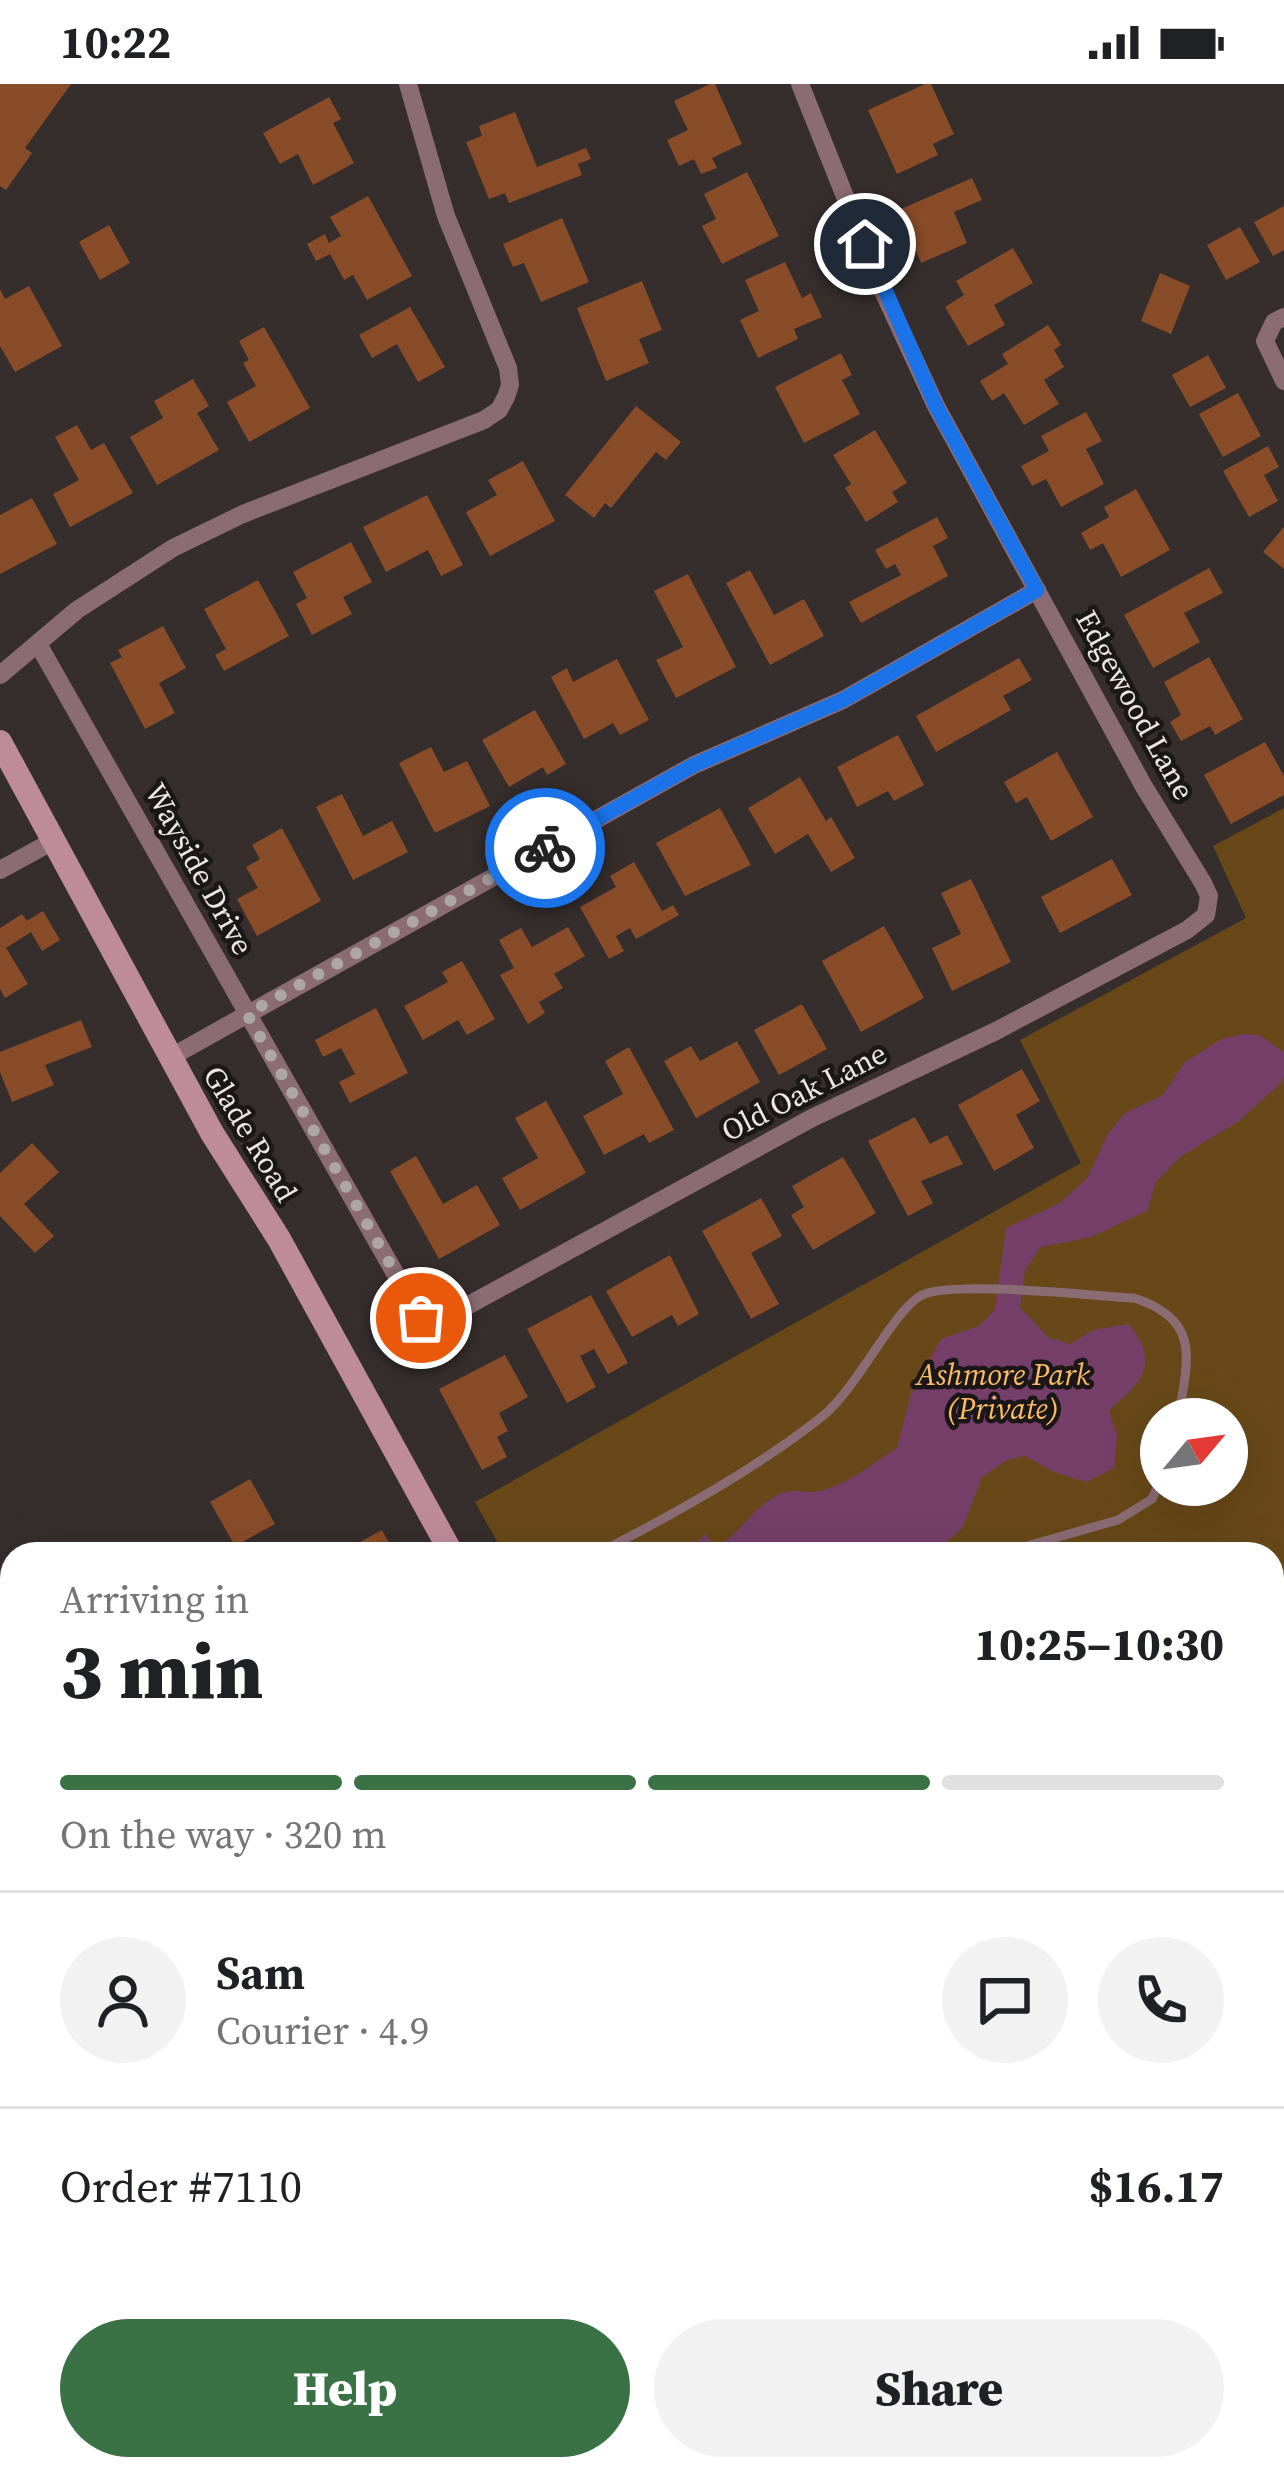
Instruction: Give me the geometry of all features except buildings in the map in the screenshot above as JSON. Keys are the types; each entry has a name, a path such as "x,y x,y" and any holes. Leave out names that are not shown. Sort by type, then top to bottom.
{"main road":[{"name":"Glade Road","path":"0,742 171,1057 358,1378 446,1542"}],"street":[{"path":"0,675 77,610 172,548 243,514 441,440 499,410 510,385 508,368 446,215 408,84"},
{"name":"Edgewood Lane","path":"800,84 882,289 936,406 1209,896"},
{"path":"1284,317 1274,322 1265,341 1284,381"},
{"path":"171,1057 694,765 843,700 1037,590"},
{"name":"Wayside Drive","path":"38,644 413,1311"},
{"path":"0,870 53,841"},
{"name":"Old Oak Lane","path":"413,1311 433,1321 467,1306 812,1118 996,1031 1187,930 1206,914 1209,896"}],"lane":[{"path":"619,1542 676,1513 825,1414 874,1357 904,1308 923,1294 953,1288 1133,1298 1160,1306 1178,1323 1188,1349 1181,1398"},
{"path":"1041,1542 1118,1520 1141,1506"}],"green space":[{"name":"Ashmore Park (Private)","path":"1284,808 1284,1542 497,1542 475,1502 1081,1163 1020,1040 1246,918 1213,846"}],"shaded area":[{"path":"1259,1035 1284,1052 1280,1084 1239,1121 1180,1157 1156,1182 1147,1211 1091,1237 1041,1247 1025,1270 1020,1307 1049,1338 1071,1344 1093,1330 1129,1324 1144,1350 1138,1381 1109,1410 1117,1436 1114,1468 1086,1482 1025,1456 1007,1460 982,1477 962,1529 946,1542 724,1542 774,1497 830,1488 897,1448 911,1394 941,1339 979,1326 995,1309 1006,1228 1060,1203 1087,1178 1108,1134 1125,1113 1163,1095 1185,1062 1222,1039"}],"way so far":[{"path":"421,1318 247,1014 545,848"}],"route":[{"path":"545,848 694,765 843,700 1037,590 936,406 865,244"}]}
